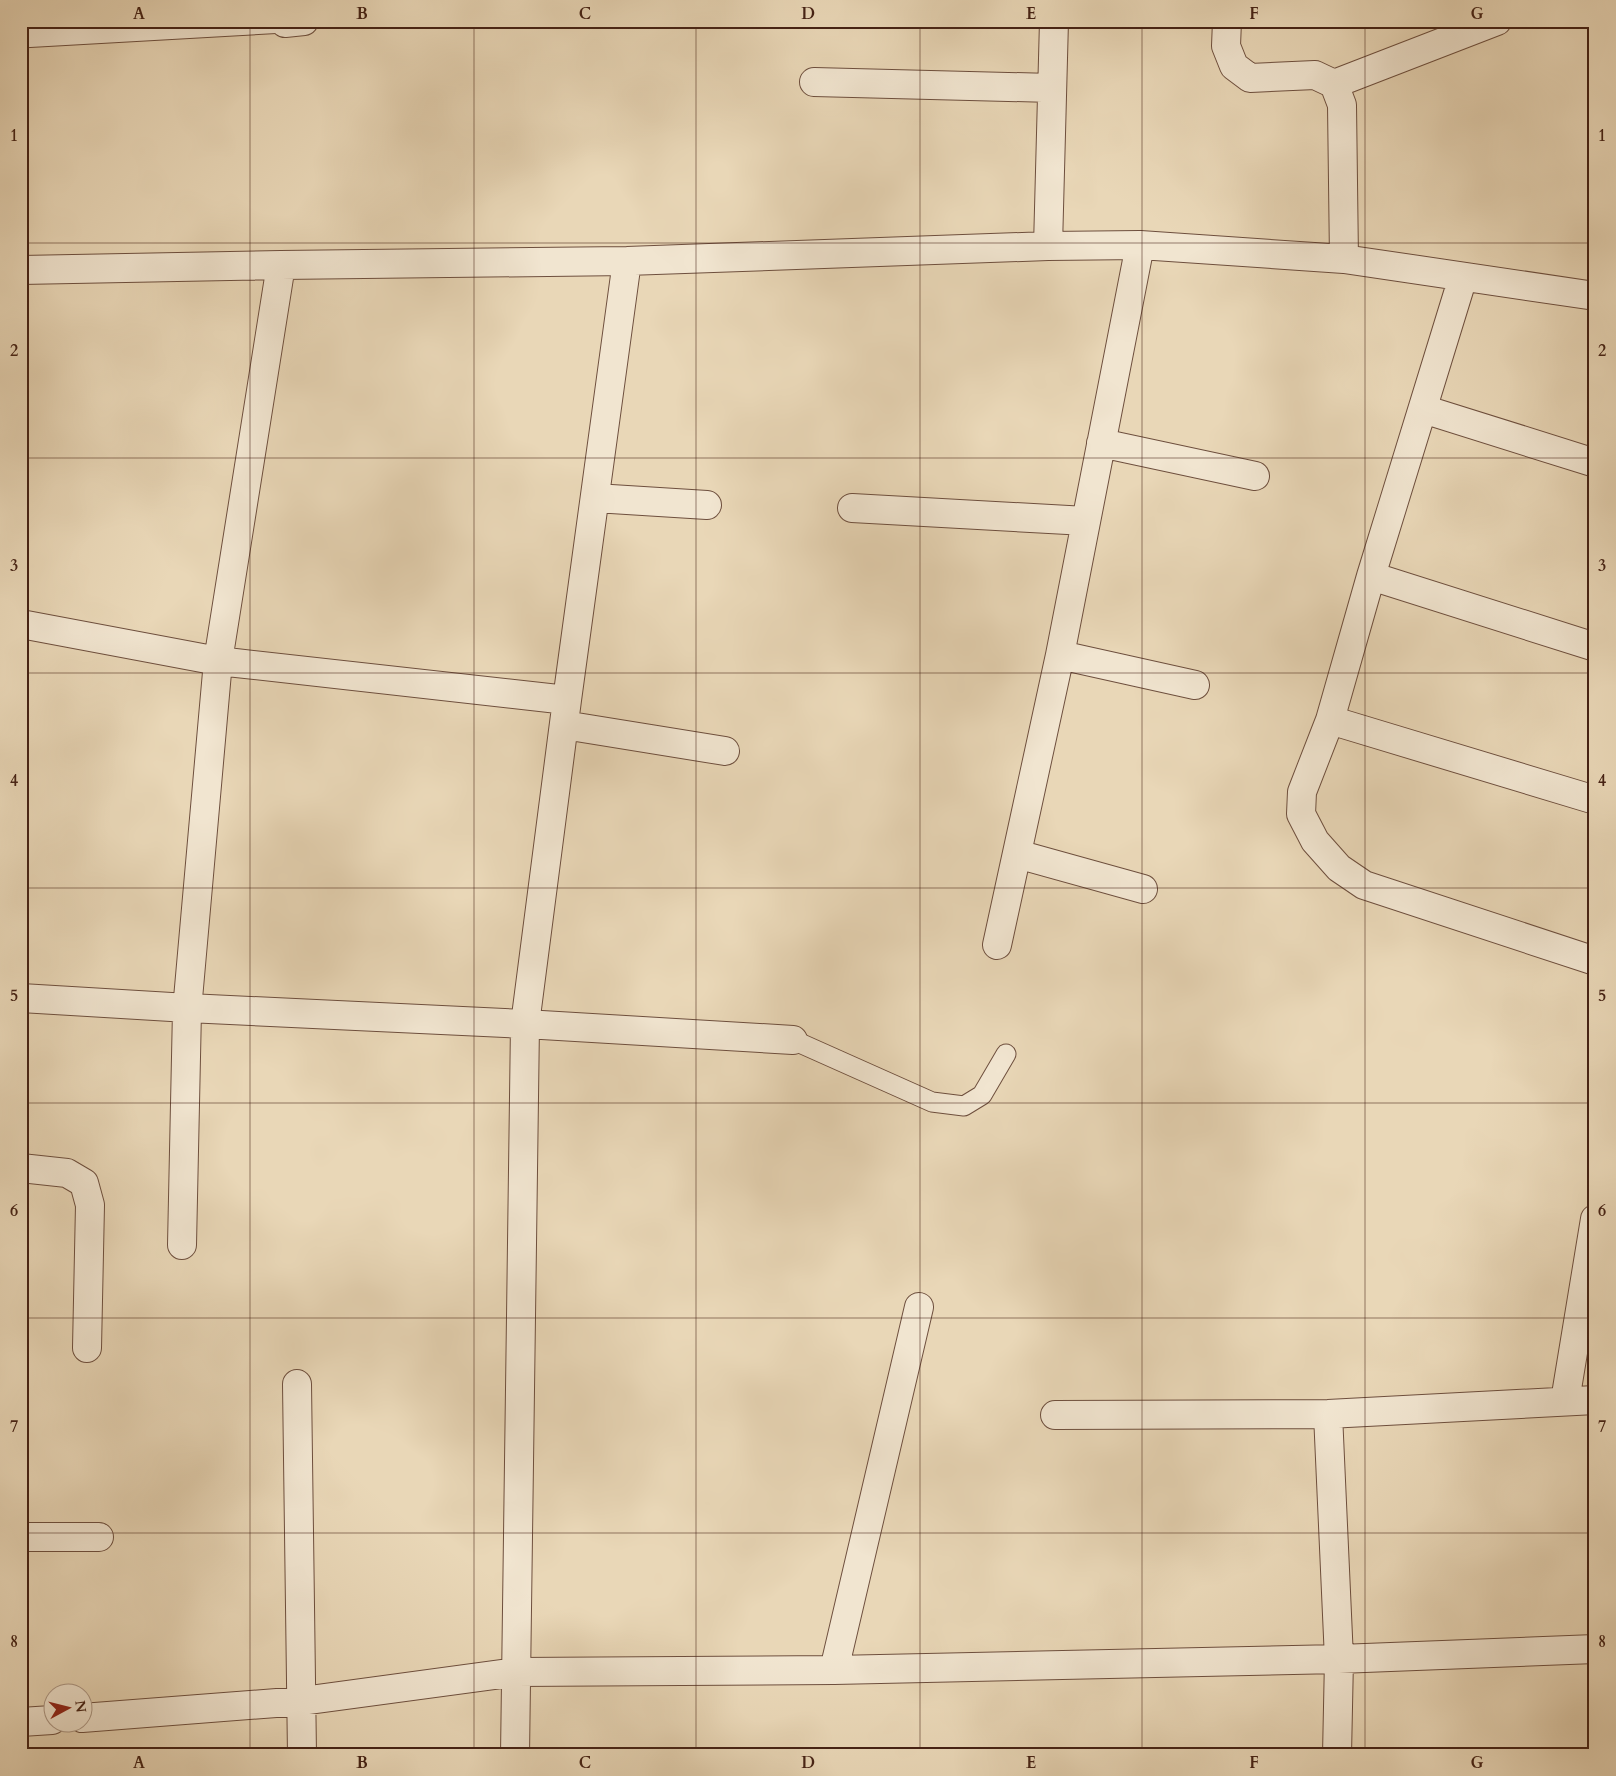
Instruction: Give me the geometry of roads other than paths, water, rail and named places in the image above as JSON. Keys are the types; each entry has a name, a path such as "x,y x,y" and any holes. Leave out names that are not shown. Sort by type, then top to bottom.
{"street":[{"path":"1048,246 1054,21"},
{"path":"1227,21 1226,46 1234,66 1250,78 1315,75 1334,84 1342,105 1344,259"},
{"path":"1334,84 1497,21"},
{"path":"814,82 1052,88"},
{"path":"997,945 1060,655 1140,245"},
{"path":"21,270 281,264 627,261 1048,246 1140,245 1344,259 1595,296"},
{"path":"515,1755 525,1024 627,261"},
{"path":"182,1245 188,1008 218,662 281,264"},
{"path":"1463,277 1330,720 1302,792 1301,814 1315,840 1339,868 1364,885 1595,961"},
{"path":"1423,409 1595,463"},
{"path":"1101,443 1255,476"},
{"path":"595,498 707,505"},
{"path":"852,508 1086,520"},
{"path":"1372,576 1595,647"},
{"path":"21,624 218,662 566,712 725,751"},
{"path":"1060,655 1195,686"},
{"path":"1330,720 1595,800"},
{"path":"1017,854 1143,888"},
{"path":"21,998 793,1040"},
{"path":"21,1168 67,1173 84,1182 90,1205 87,1348"},
{"path":"1565,1401 1595,1219"},
{"path":"834,1670 919,1307"},
{"path":"297,1384 302,1755"},
{"path":"1054,1415 1328,1414 1595,1400"},
{"path":"1328,1414 1339,1659 1337,1755"},
{"path":"21,1537 99,1537"},
{"path":"92,1717 302,1701 516,1672 834,1670 1339,1659 1595,1650"},
{"path":"21,1722 42,1721"}],"lane":[{"path":"21,38 291,22"},
{"path":"793,1040 932,1102 964,1106 982,1094 1006,1054"}]}
